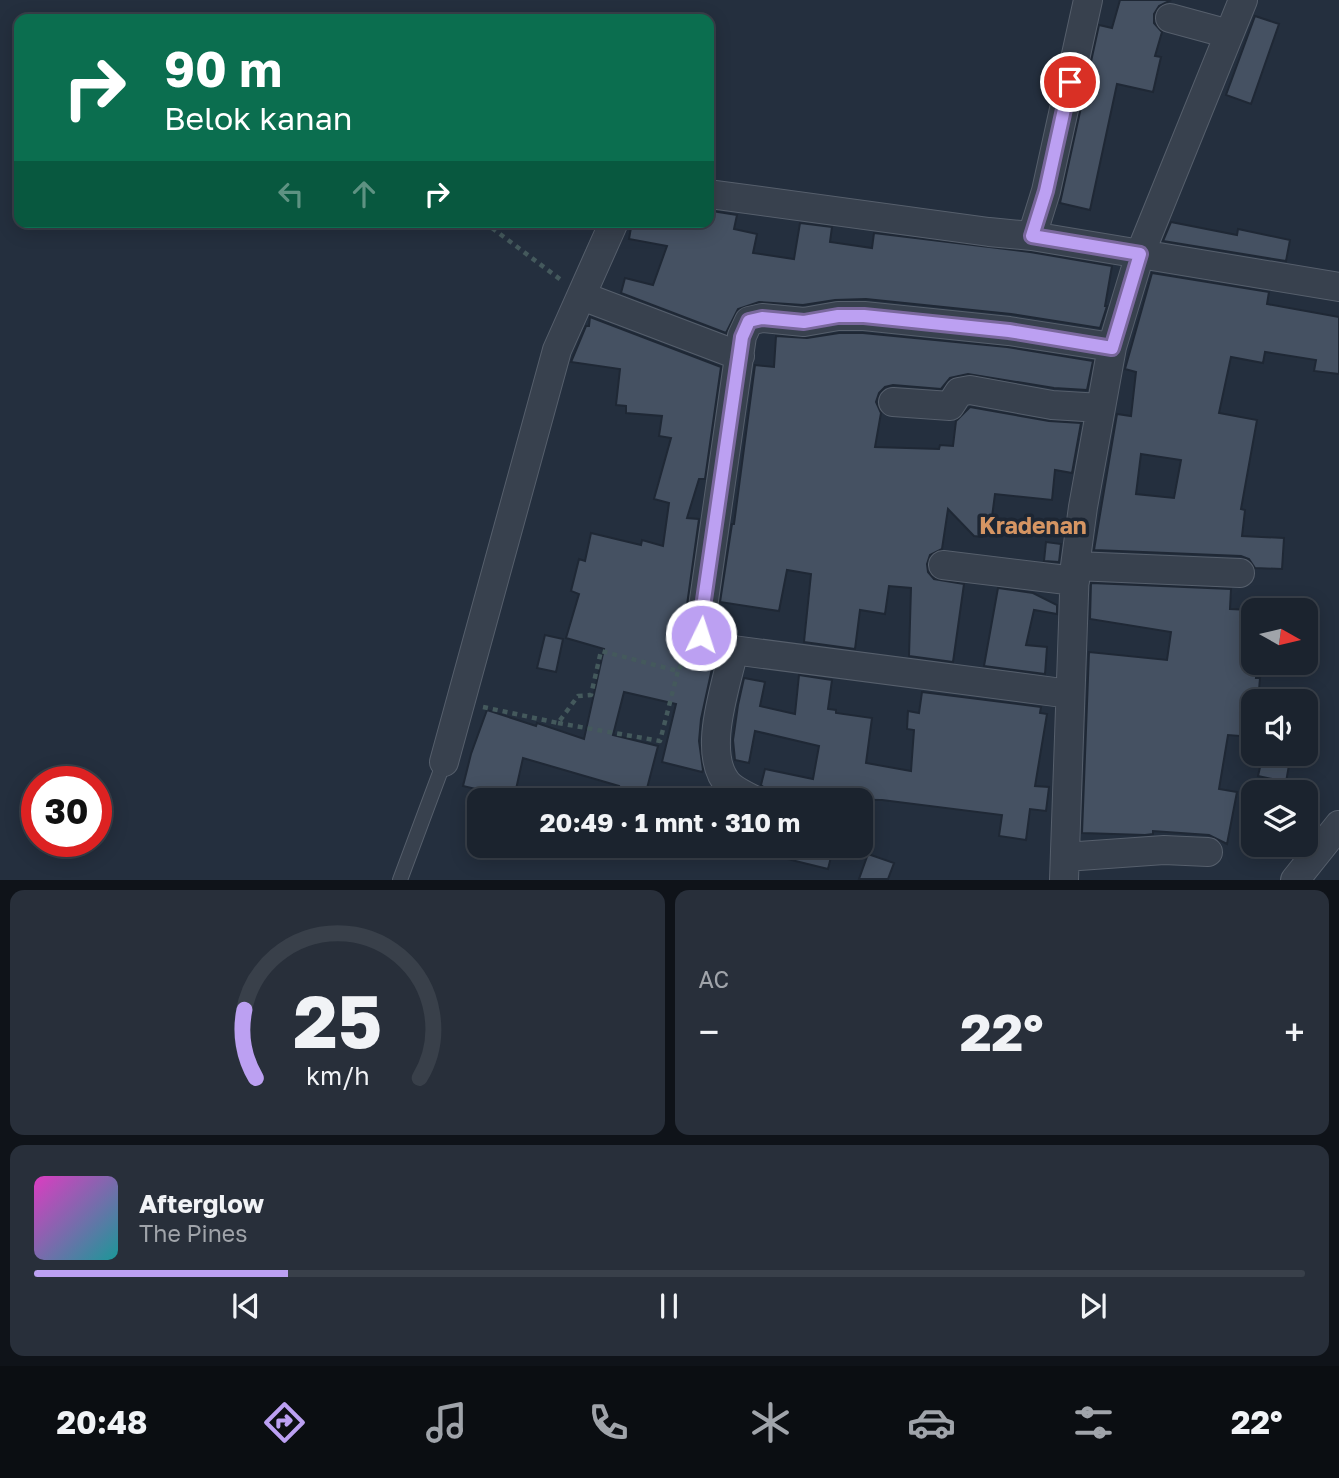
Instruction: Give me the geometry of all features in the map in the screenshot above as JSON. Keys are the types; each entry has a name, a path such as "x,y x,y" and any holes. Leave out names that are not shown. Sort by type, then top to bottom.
{"street":[{"path":"1032,236 1046,191 1088,0"},
{"path":"1208,852 1164,850 1065,868 1070,694 1075,574 1112,348 1140,254 1243,0"},
{"path":"1170,18 1229,34"},
{"path":"714,195 1032,236 1339,287"},
{"path":"444,762 557,350 611,228"},
{"path":"582,296 740,356"},
{"path":"1070,694 734,650 708,645 701,631 742,337 749,321 762,318 804,322 838,316 864,316 1009,331 1112,348"},
{"path":"892,402 950,406 959,392 970,390 1052,405 1101,408"},
{"path":"943,565 1075,574 1240,573"},
{"path":"733,788 724,777 717,760 716,740 734,650"},
{"path":"1295,880 1339,825"}],"lane":[{"path":"400,880 444,762"}],"path":[{"path":"492,228 582,296"},
{"path":"462,702 660,741 678,671 701,631"},
{"path":"558,723 578,696 591,695 601,651 678,671"}],"building":[{"path":"1120,0 1171,0 1159,6 1154,14 1154,23 1162,32 1155,56 1161,57 1153,92 1117,84 1090,210 1060,203 1099,25 1112,28"},
{"path":"1255,16 1279,24 1251,104 1226,95"},
{"path":"714,211 737,215 734,229 757,234 753,253 794,259 800,223 832,227 830,242 872,248 874,233 1030,252 1112,266 1107,306 1100,328 1011,314 866,299 803,305 759,302 738,309 726,333 621,293 625,278 653,285 667,246 629,239 631,228 714,228"},
{"path":"1171,222 1237,235 1238,229 1290,240 1286,261 1163,241"},
{"path":"1152,273 1269,292 1267,304 1339,317 1339,374 1314,371 1316,360 1265,352 1263,363 1231,357 1219,413 1257,420 1241,509 1245,510 1242,536 1284,538 1282,569 1255,568 1249,559 1241,556 1094,550 1117,414 1131,416 1136,372 1125,369","holes":["1141,454 1181,460 1174,498 1136,494"]},
{"path":"590,317 721,367 705,479 699,479 687,518 699,519 684,635 679,653 713,664 701,719 699,741 703,770 702,772 662,762 676,704 624,692 613,735 658,746 647,788 619,788 523,758 516,788 463,786 487,710 584,739 604,649 566,638 579,594 571,591 579,559 585,561 591,533 641,545 642,540 663,546 669,503 654,499 671,438 659,436 662,416 626,413 626,406 616,405 620,369 571,362 586,326 589,326"},
{"path":"839,333 1007,347 1093,361 1087,390 1054,388 968,374 950,378 941,389 893,385 885,387 879,393 876,402 881,413 875,447 939,449 940,445 953,446 956,421 970,407 1049,421 1081,423 1072,473 1055,470 1052,500 995,494 990,532 982,537 974,536 948,509 942,549 930,555 927,564 928,572 934,579 964,584 953,662 909,656 911,588 889,586 885,614 860,610 855,649 804,642 811,574 787,570 779,611 720,602 734,524 755,365 774,367 776,336 807,338"},
{"path":"1046,542 1061,544 1059,562 1044,561"},
{"path":"1091,583 1231,589 1230,609 1241,609 1241,676 1260,678 1259,689 1241,689 1240,736 1228,735 1219,789 1237,792 1227,844 1209,835 1153,831 1153,834 1145,835 1082,833 1089,652 1167,660 1171,632 1090,619"},
{"path":"998,588 1033,593 1057,605 1057,614 1034,610 1026,645 1047,647 1045,674 984,666"},
{"path":"545,635 563,639 556,672 537,668"},
{"path":"799,675 832,680 828,709 836,710 836,713 872,718 866,763 911,771 914,730 907,729 908,711 919,713 922,692 1041,707 1040,713 1047,714 1035,786 1049,787 1046,811 1030,809 1026,840 999,836 1002,815 873,800 873,788 764,788 761,785 765,769 813,779 819,746 755,731 749,763 735,760 733,740 744,678 765,682 760,706 795,714"},
{"path":"1260,766 1289,766 1286,780 1258,776"},
{"path":"873,856 894,863 888,879 859,879 867,858 873,858"},
{"path":"783,858 831,858 828,869"}],"district":[{"name":"Kradenan","path":"1033,526"}],"route":[{"path":"701,635 742,337 749,321 762,318 804,322 838,316 864,316 1009,331 1112,348 1140,254 1032,236 1046,191 1070,82"}]}
